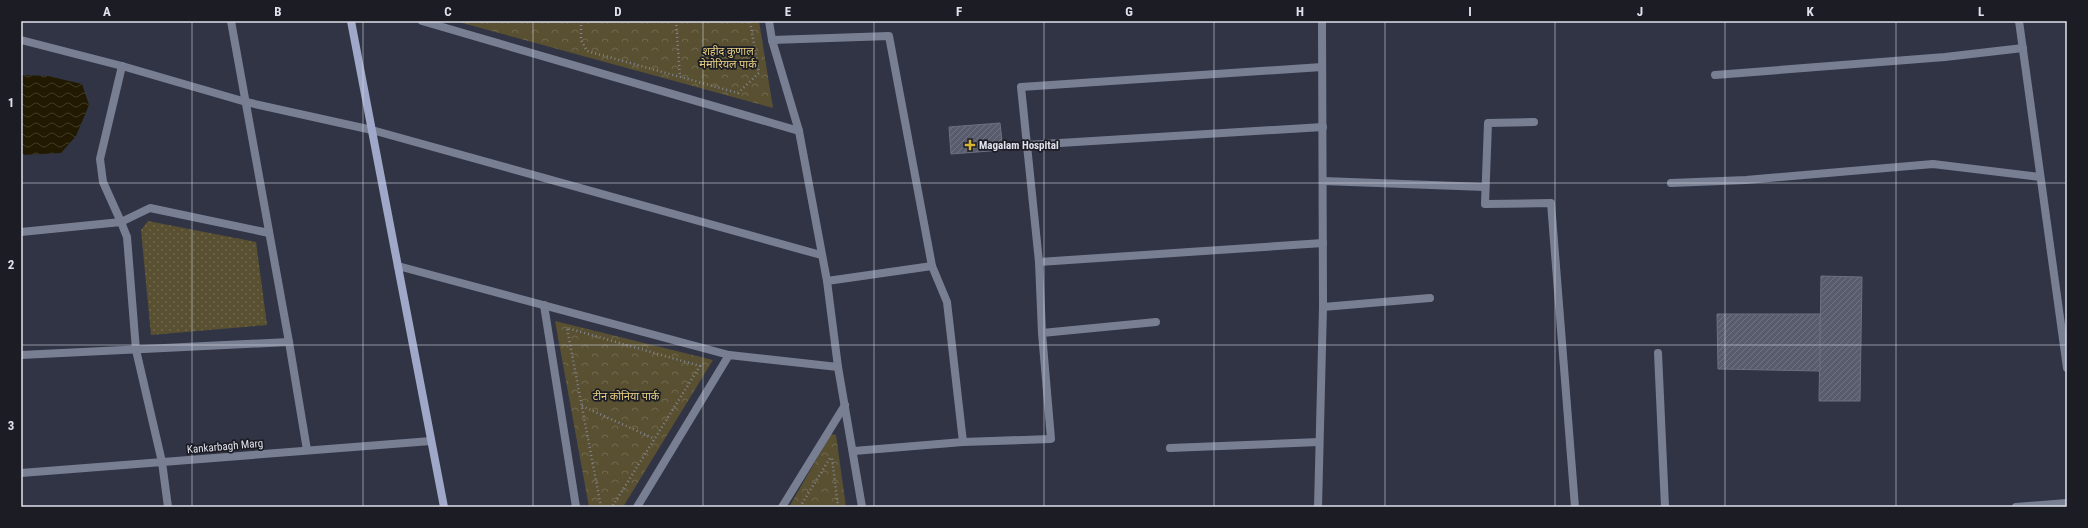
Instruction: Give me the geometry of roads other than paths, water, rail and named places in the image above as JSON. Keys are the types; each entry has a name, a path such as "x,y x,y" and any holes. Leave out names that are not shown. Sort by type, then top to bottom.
{"street":[{"path":"231,21 307,450"},
{"path":"351,21 444,507"},
{"path":"422,21 799,130"},
{"path":"769,21 772,40 799,130 827,281 838,368 854,451 862,507"},
{"path":"1318,507 1323,307 1322,21"},
{"path":"2019,21 2040,178 2063,316 2067,368"},
{"path":"772,40 889,36 932,266 947,302 964,442"},
{"path":"21,40 122,66 246,102 372,130 821,255"},
{"path":"1715,75 1937,57 2023,48"},
{"path":"122,66 100,159 102,182 127,237 136,350 162,462 168,507"},
{"path":"854,451 964,442 1052,439 1042,333 1039,262 1021,87 1322,67"},
{"path":"1534,122 1488,123 1485,204 1552,203 1575,507"},
{"path":"1027,145 1323,127"},
{"path":"1671,183 1746,180 1933,164 2040,178"},
{"path":"1323,181 1485,187"},
{"path":"21,232 121,222 150,208 269,234"},
{"path":"1039,262 1323,243"},
{"path":"398,266 729,355 838,368"},
{"path":"827,281 932,266"},
{"path":"1323,307 1430,298"},
{"path":"544,305 576,507"},
{"path":"1042,333 1156,322"},
{"path":"21,355 289,342"},
{"path":"1658,353 1665,507"},
{"path":"637,507 729,355"},
{"path":"782,507 845,405"},
{"name":"Kankarbagh Marg","path":"21,473 431,441"},
{"path":"1170,448 1320,442"},
{"path":"2016,507 2067,503"}],"water":[{"path":"21,75 48,76 82,84 89,105 76,136 61,153 21,155"}],"place":[{"name":"Magalam Hospital","path":"970,145"}],"park label":[{"name":"शहीद कुणाल मेमोरियल पार्क","path":"728,57"},
{"name":"टीन कोनिया पार्क","path":"626,396"}]}
